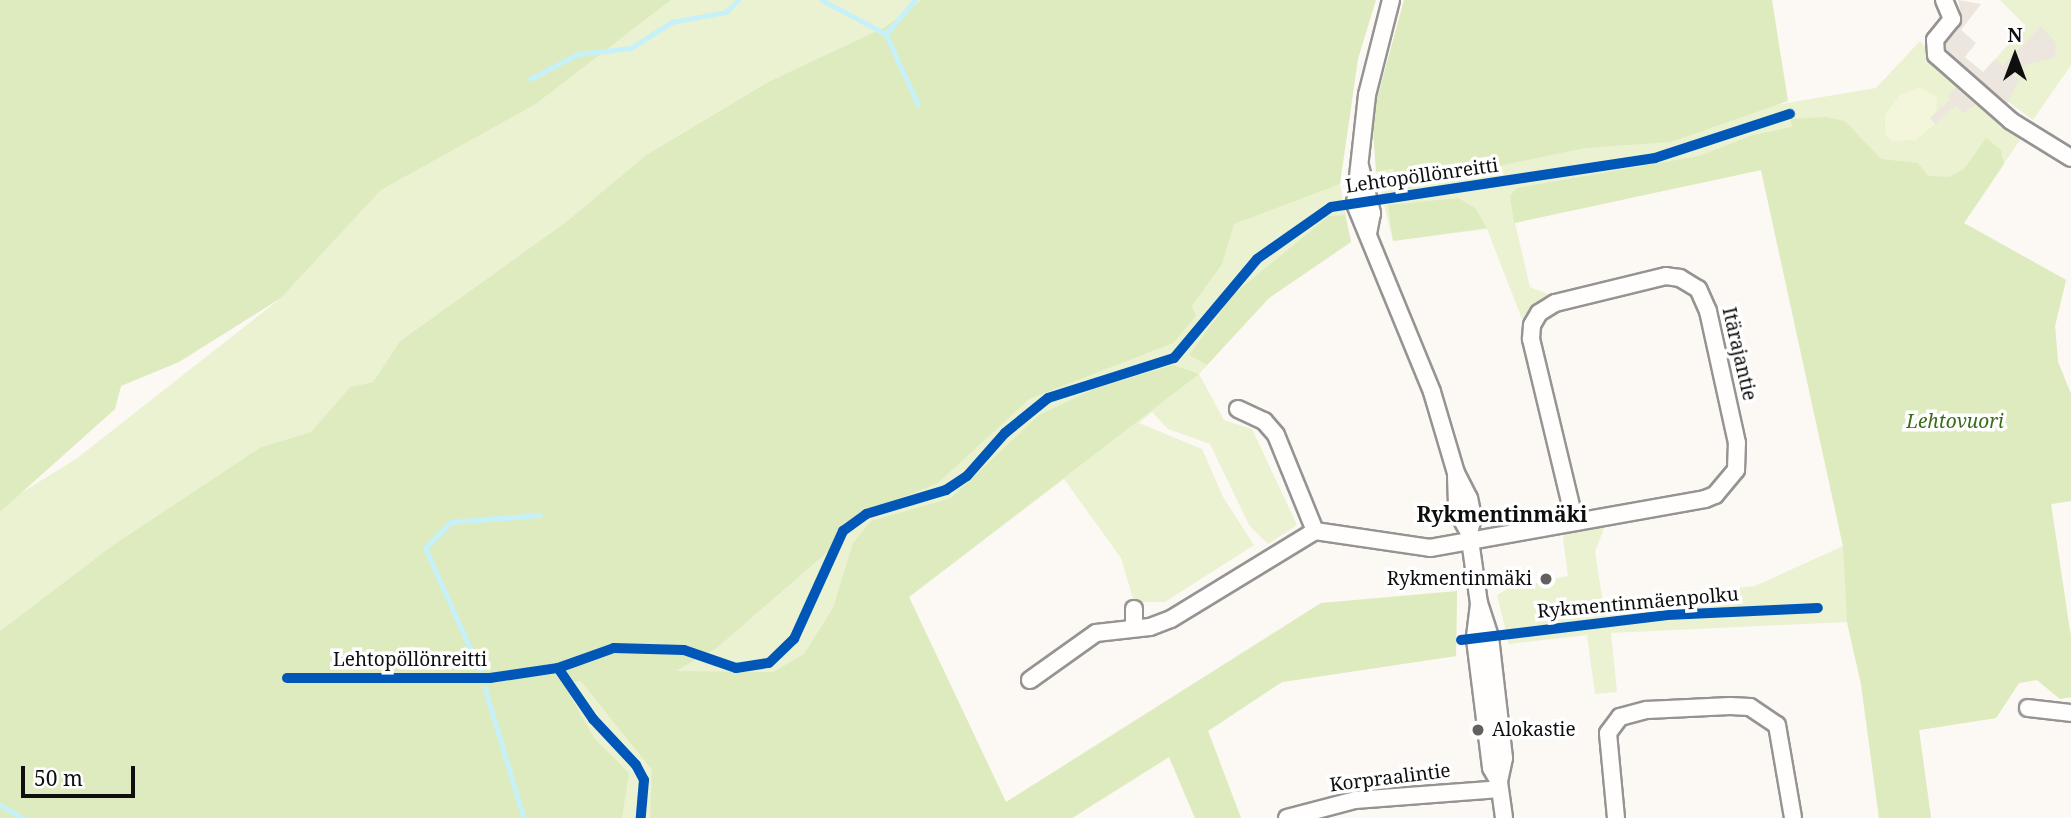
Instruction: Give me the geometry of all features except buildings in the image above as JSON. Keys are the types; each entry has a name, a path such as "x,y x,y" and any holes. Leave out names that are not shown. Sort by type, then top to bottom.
{"street":[{"path":"1391,0 1373,66 1357,157 1355,204 1432,392 1456,473 1457,511 1469,537 1479,603 1475,626 1491,768 1500,785 1504,818"},
{"path":"1944,0 1952,19 1935,40 1936,55 2011,121 2071,158"},
{"name":"Itärajantie","path":"1469,537 1574,522 1705,499 1732,480 1738,459 1737,443 1708,312 1698,289 1680,278 1666,276 1555,303 1539,313 1532,325 1531,339 1574,522"},
{"path":"1238,409 1264,421 1276,435 1315,531"},
{"path":"1030,680 1096,633 1171,619 1315,531 1430,548 1469,537"},
{"path":"1134,609 1134,628"},
{"path":"1616,818 1608,733 1620,717 1647,710 1730,706 1750,707 1777,725 1793,818"},
{"path":"2028,708 2071,713"},
{"name":"Korpraalintie","path":"1287,818 1355,800 1500,785"}],"green space":[{"path":"0,0 671,0 536,104 381,190 281,298 179,362 121,386 115,409 0,512"},
{"path":"671,0 921,0 885,27 770,81 646,155 566,222 400,341 373,382 350,387 311,432 261,447 113,545 0,631 0,506 76,459 281,298 381,190 536,104"},
{"path":"921,0 1376,0 1358,59 1340,184 1234,224 1222,264 1192,306 1196,316 1173,343 1029,399 938,483 881,506 717,648 676,671 773,672 804,654 833,608 853,543 871,521 951,498 1039,415 1094,389 1173,365 1199,374 909,597 1006,802 1321,603 1457,591 1456,656 1282,682 1208,731 1241,818 1195,818 1169,757 1072,818 650,818 652,770 581,681 563,683 594,738 629,773 622,818 0,818 0,631 113,545 261,447 311,432 350,387 373,382 400,341 566,222 646,155 770,81 885,27"},
{"path":"1404,0 1772,0 1788,101 1671,142 1585,148 1399,187 1393,169 1376,172 1372,117"},
{"path":"2000,0 2071,0 2071,65 2033,120 1978,79 2025,25"},
{"name":"Lehtovuori","path":"1920,41 1948,75 2022,137 1964,223 2066,280 2055,326 2058,362 2071,394 2071,501 2051,504 2071,638 2071,697 2060,699 2037,680 2019,683 1996,718 1919,730 1931,818 1879,818 1861,684 1847,622 1611,633 1617,692 1595,694 1587,635 1509,644 1497,595 1509,588 1568,576 1563,538 1569,529 1606,523 1595,552 1603,602 1755,586 1843,546 1761,170 1515,223 1530,287 1555,297 1539,301 1522,319 1487,229 1393,241 1376,172 1876,88"},
{"path":"1920,87 1937,98 1936,112 1930,118 1935,124 1916,140 1891,141 1885,134 1885,115 1899,96"},
{"name":"Lehtovuori","path":"1825,117 1845,121 1881,159 1918,163 1928,176 1949,177 1964,169 1986,138 2001,150 2004,164 1964,223 2066,280 2055,326 2058,362 2071,394 2071,501 2051,504 2071,638 2071,697 2060,699 2037,680 2019,683 1996,718 1919,730 1931,818 1879,818 1861,684 1847,622 1843,546 1761,170 1514,223 1510,196 1517,188 1699,156 1753,135 1792,127 1791,119"},
{"path":"1340,184 1351,242 1269,298 1199,374 1224,420 1252,429 1297,525 1268,544 1249,525 1210,444 1168,429 1152,412 1139,423 1202,449 1223,497 1254,545 1165,602 1134,602 1121,558 1064,479 909,597 1006,803 1175,697 1457,591 1456,656 1282,682 1208,731 1241,818 1195,818 1169,757 1072,818 542,818 537,685 674,671 717,648 930,464 1192,249 1250,214"},
{"path":"1458,198 1475,208 1487,228 1393,241 1388,205"},
{"path":"1345,215 1351,242 1269,298 1207,365 1189,355 1234,294 1329,216"}],"shaded area":[{"path":"1958,0 1981,4 1961,30 1976,43 1965,57 1983,72 1995,59 2003,65 2041,26 2056,43 2055,58 2027,64 2014,75 2019,80 2006,106 1945,52 1944,39 1961,16"},
{"path":"1959,84 1980,102 1964,113 1955,106 1935,124 1930,118 1950,100 1948,96"}],"waterway":[{"path":"530,79 578,54 631,48 672,22 726,12 738,0"},
{"path":"822,0 886,34 915,0"},
{"path":"886,34 918,104"},
{"path":"480,671 425,548 451,522 540,515"},
{"path":"485,688 524,818"},
{"path":"0,805 23,818"}],"cycle path":[{"name":"Lehtopöllönreitti","path":"287,678 490,678 558,668 614,648 684,650 736,668 769,663 794,639 843,531 866,514 946,490 967,476 1005,433 1048,398 1174,358 1257,259 1331,207 1655,158 1790,114"},
{"name":"Rykmentinmäenpolku","path":"1461,640 1667,615 1818,608"},
{"path":"558,668 593,719 636,765 644,780 641,818"}],"place":[{"name":"Rykmentinmäki","path":"1546,579"},
{"name":"Alokastie","path":"1478,730"}],"district":[{"name":"Rykmentinmäki","path":"1502,514"}]}
